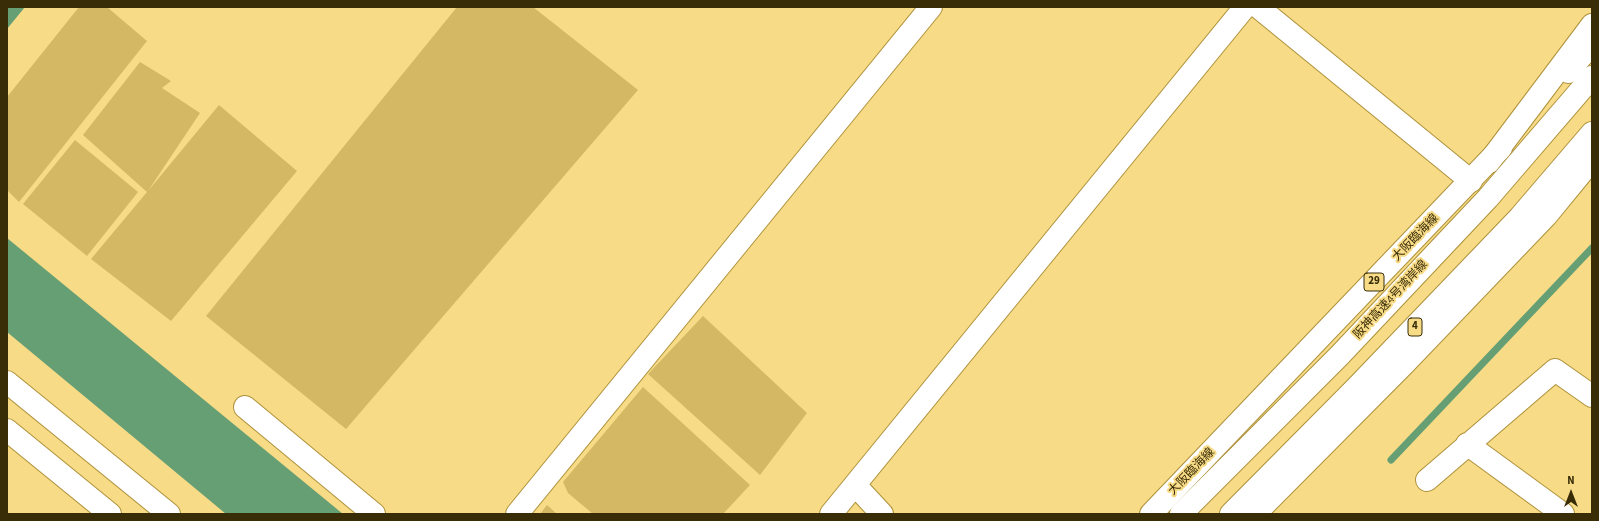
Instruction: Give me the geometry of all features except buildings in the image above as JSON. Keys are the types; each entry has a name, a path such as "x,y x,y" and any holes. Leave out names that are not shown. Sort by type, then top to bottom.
{"main road":[{"path":"517,514 930,7"},
{"path":"831,514 1245,7"},
{"path":"1258,7 1471,180"},
{"path":"1489,162 1592,25"},
{"name":"大阪臨海線","path":"1151,514 1489,162 1592,44"},
{"name":"阪神高速4号湾岸線","path":"1181,514 1339,356 1488,198 1592,77"},
{"name":"4","path":"1231,514 1356,388 1520,217 1592,133"},
{"path":"1255,514 1405,364 1546,216 1592,160"},
{"path":"1427,480 1467,444 1555,370 1592,396"},
{"path":"7,382 169,514"},
{"path":"244,407 374,514"},
{"path":"7,430 110,514"},
{"path":"1467,444 1563,514"},
{"path":"855,485 882,514"}],"shaded area":[{"path":"7,7 25,7 7,29"},
{"path":"7,238 343,514 226,514 7,332"}],"waterway":[{"path":"1391,460 1592,248"}]}
